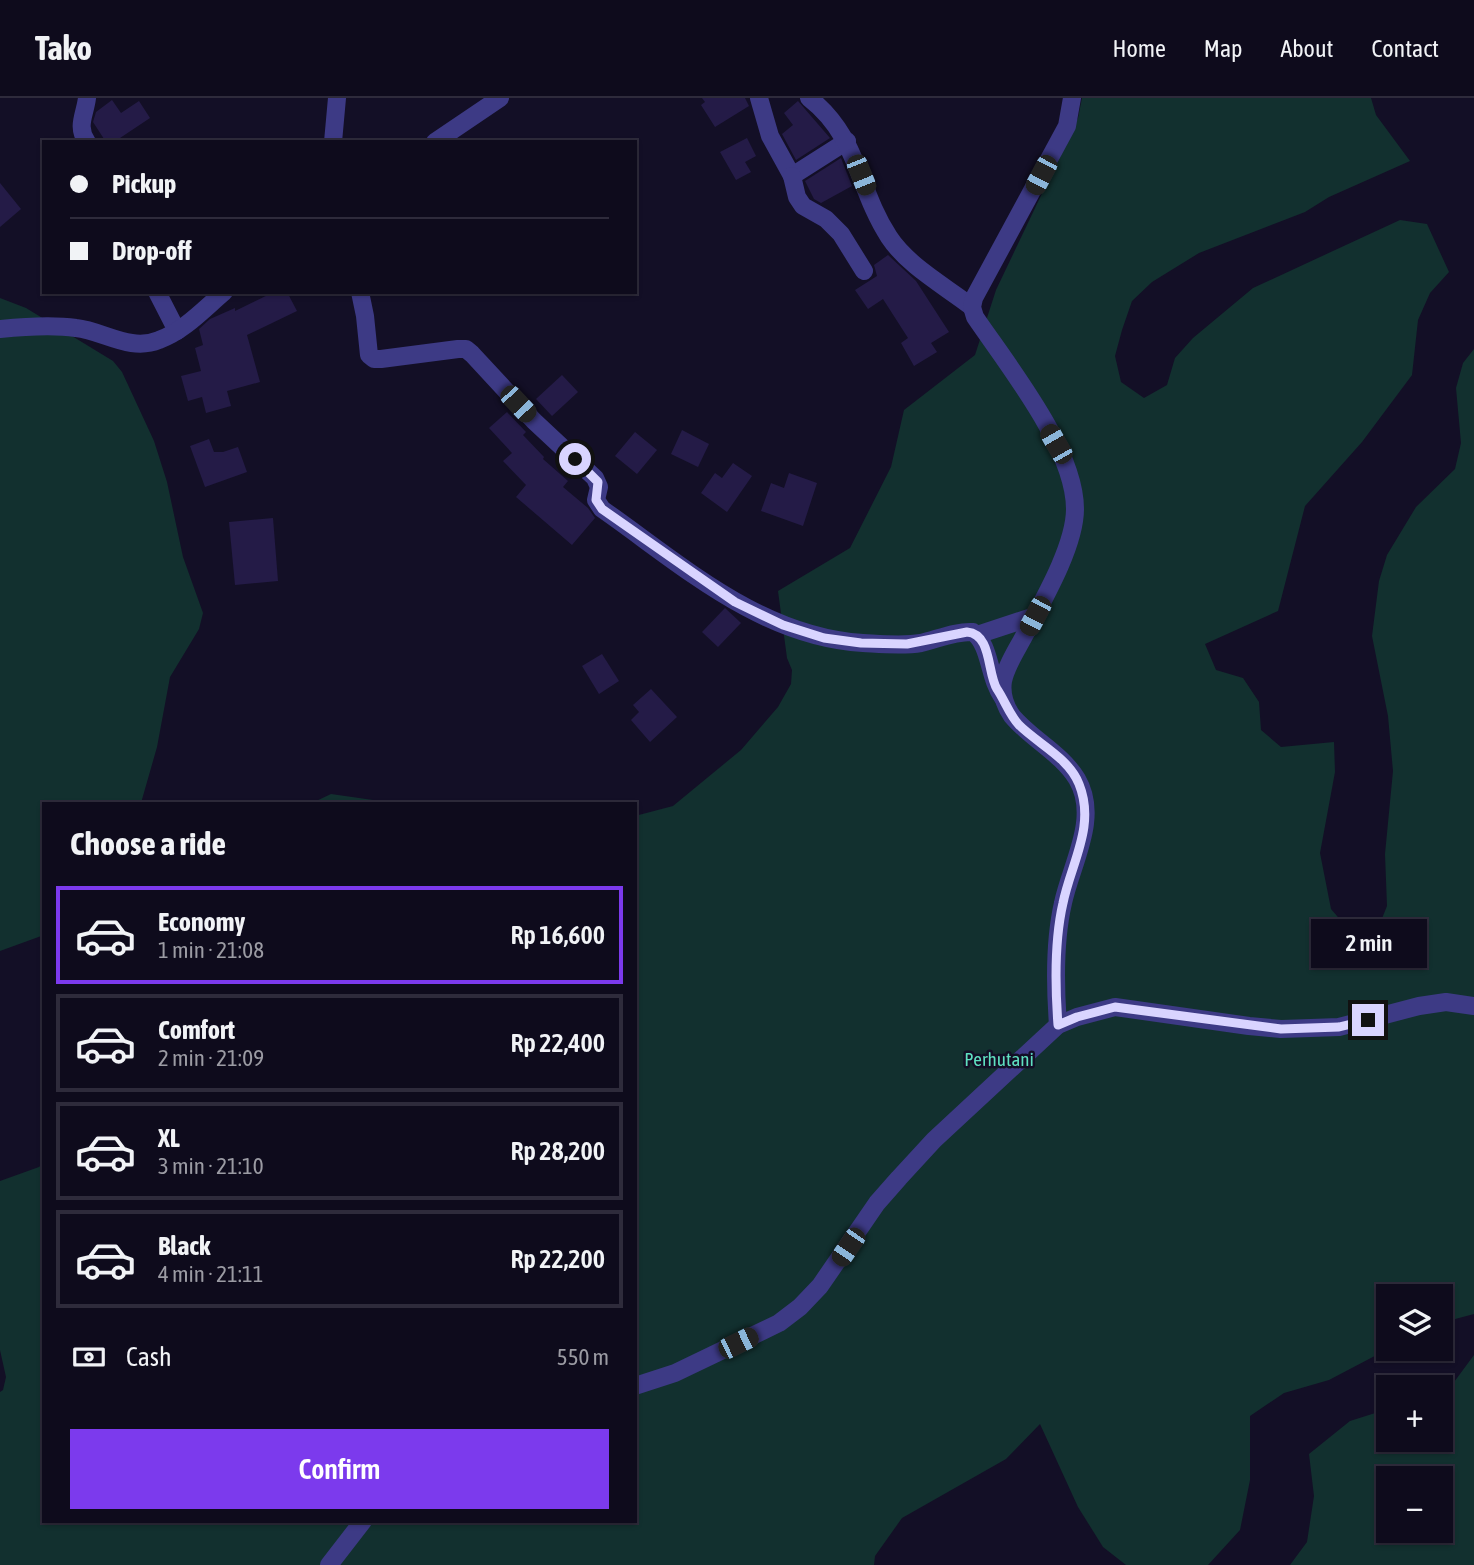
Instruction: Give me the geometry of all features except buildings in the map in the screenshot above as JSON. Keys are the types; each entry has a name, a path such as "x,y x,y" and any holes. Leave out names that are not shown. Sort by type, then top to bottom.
{"street":[{"path":"86,140 80,126 87,98"},
{"path":"332,140 337,98"},
{"path":"438,140 500,98"},
{"path":"759,98 771,136 792,176 797,197 803,206 826,219 841,234 864,271"},
{"path":"809,98 832,118 847,141 891,240 910,260 972,307"},
{"path":"1003,698 1003,682 1007,669 1035,616 1070,538 1074,520 1074,494 1068,469 1056,444 1014,371 975,317 972,307 974,298 1067,126 1072,98"},
{"path":"792,176 847,141"},
{"path":"158,294 177,331"},
{"path":"0,329 72,327 140,345 158,341 177,331 222,294"},
{"path":"360,294 369,355 381,359 466,349 534,421 595,478 599,486 596,500 602,509 746,608 804,633 861,643 907,644 961,632 973,632 977,635 984,644 995,685 1007,709 1019,725 1070,769 1079,782 1084,802 1082,842 1063,902 1056,957 1058,1025"},
{"path":"977,635 1035,616"},
{"path":"637,1385 675,1373 779,1323 800,1307 820,1286 877,1203 899,1178 979,1097 1058,1025 1085,1014 1115,1007 1281,1029 1339,1027 1419,1006 1446,1002 1474,1006"},
{"path":"329,1565 361,1523"}],"green space":[{"name":"Perhutani","path":"1082,98 1371,98 1376,115 1410,161 1329,197 1305,212 1199,253 1152,282 1132,301 1115,356 1121,382 1144,398 1167,385 1175,358 1193,338 1253,288 1400,220 1427,224 1449,272 1430,293 1418,320 1412,375 1362,442 1305,506 1278,611 1205,644 1216,670 1243,678 1259,702 1261,730 1281,747 1334,742 1335,772 1320,853 1331,909 1349,930 1377,931 1387,906 1385,854 1393,771 1388,716 1372,636 1379,581 1387,555 1416,507 1455,469 1461,443 1456,388 1463,363 1474,349 1474,1314 1453,1320 1453,1284 1376,1284 1376,1355 1329,1380 1284,1393 1250,1416 1250,1480 1240,1530 1208,1565 1126,1565 1103,1547 1078,1507 1040,1424 1006,1459 902,1518 875,1556 874,1565 0,1565 0,1392 6,1377 0,1350 0,1181 42,1164 42,1523 637,1523 637,815 673,806 741,750 778,707 791,684 792,670 787,658 778,591 850,548 891,467 904,410 975,355 996,290 1078,118"},
{"path":"0,298 26,308 113,361 122,372 154,441 167,482 183,557 203,613 199,629 170,677 157,747 141,802 42,802 42,936 0,951"},
{"path":"331,794 374,802 314,802"},
{"path":"1474,1355 1474,1565 1290,1565 1307,1542 1314,1496 1309,1454 1350,1421 1376,1413 1376,1452 1453,1452 1453,1384"}],"route":[{"path":"575,459 598,482 596,500 602,509 735,602 757,614 804,633 861,643 919,643 961,632 973,632 981,639 991,676 1007,709 1019,725 1070,769 1079,782 1084,802 1082,842 1063,902 1056,957 1058,1025 1115,1007 1281,1029 1339,1027 1368,1020"}]}
